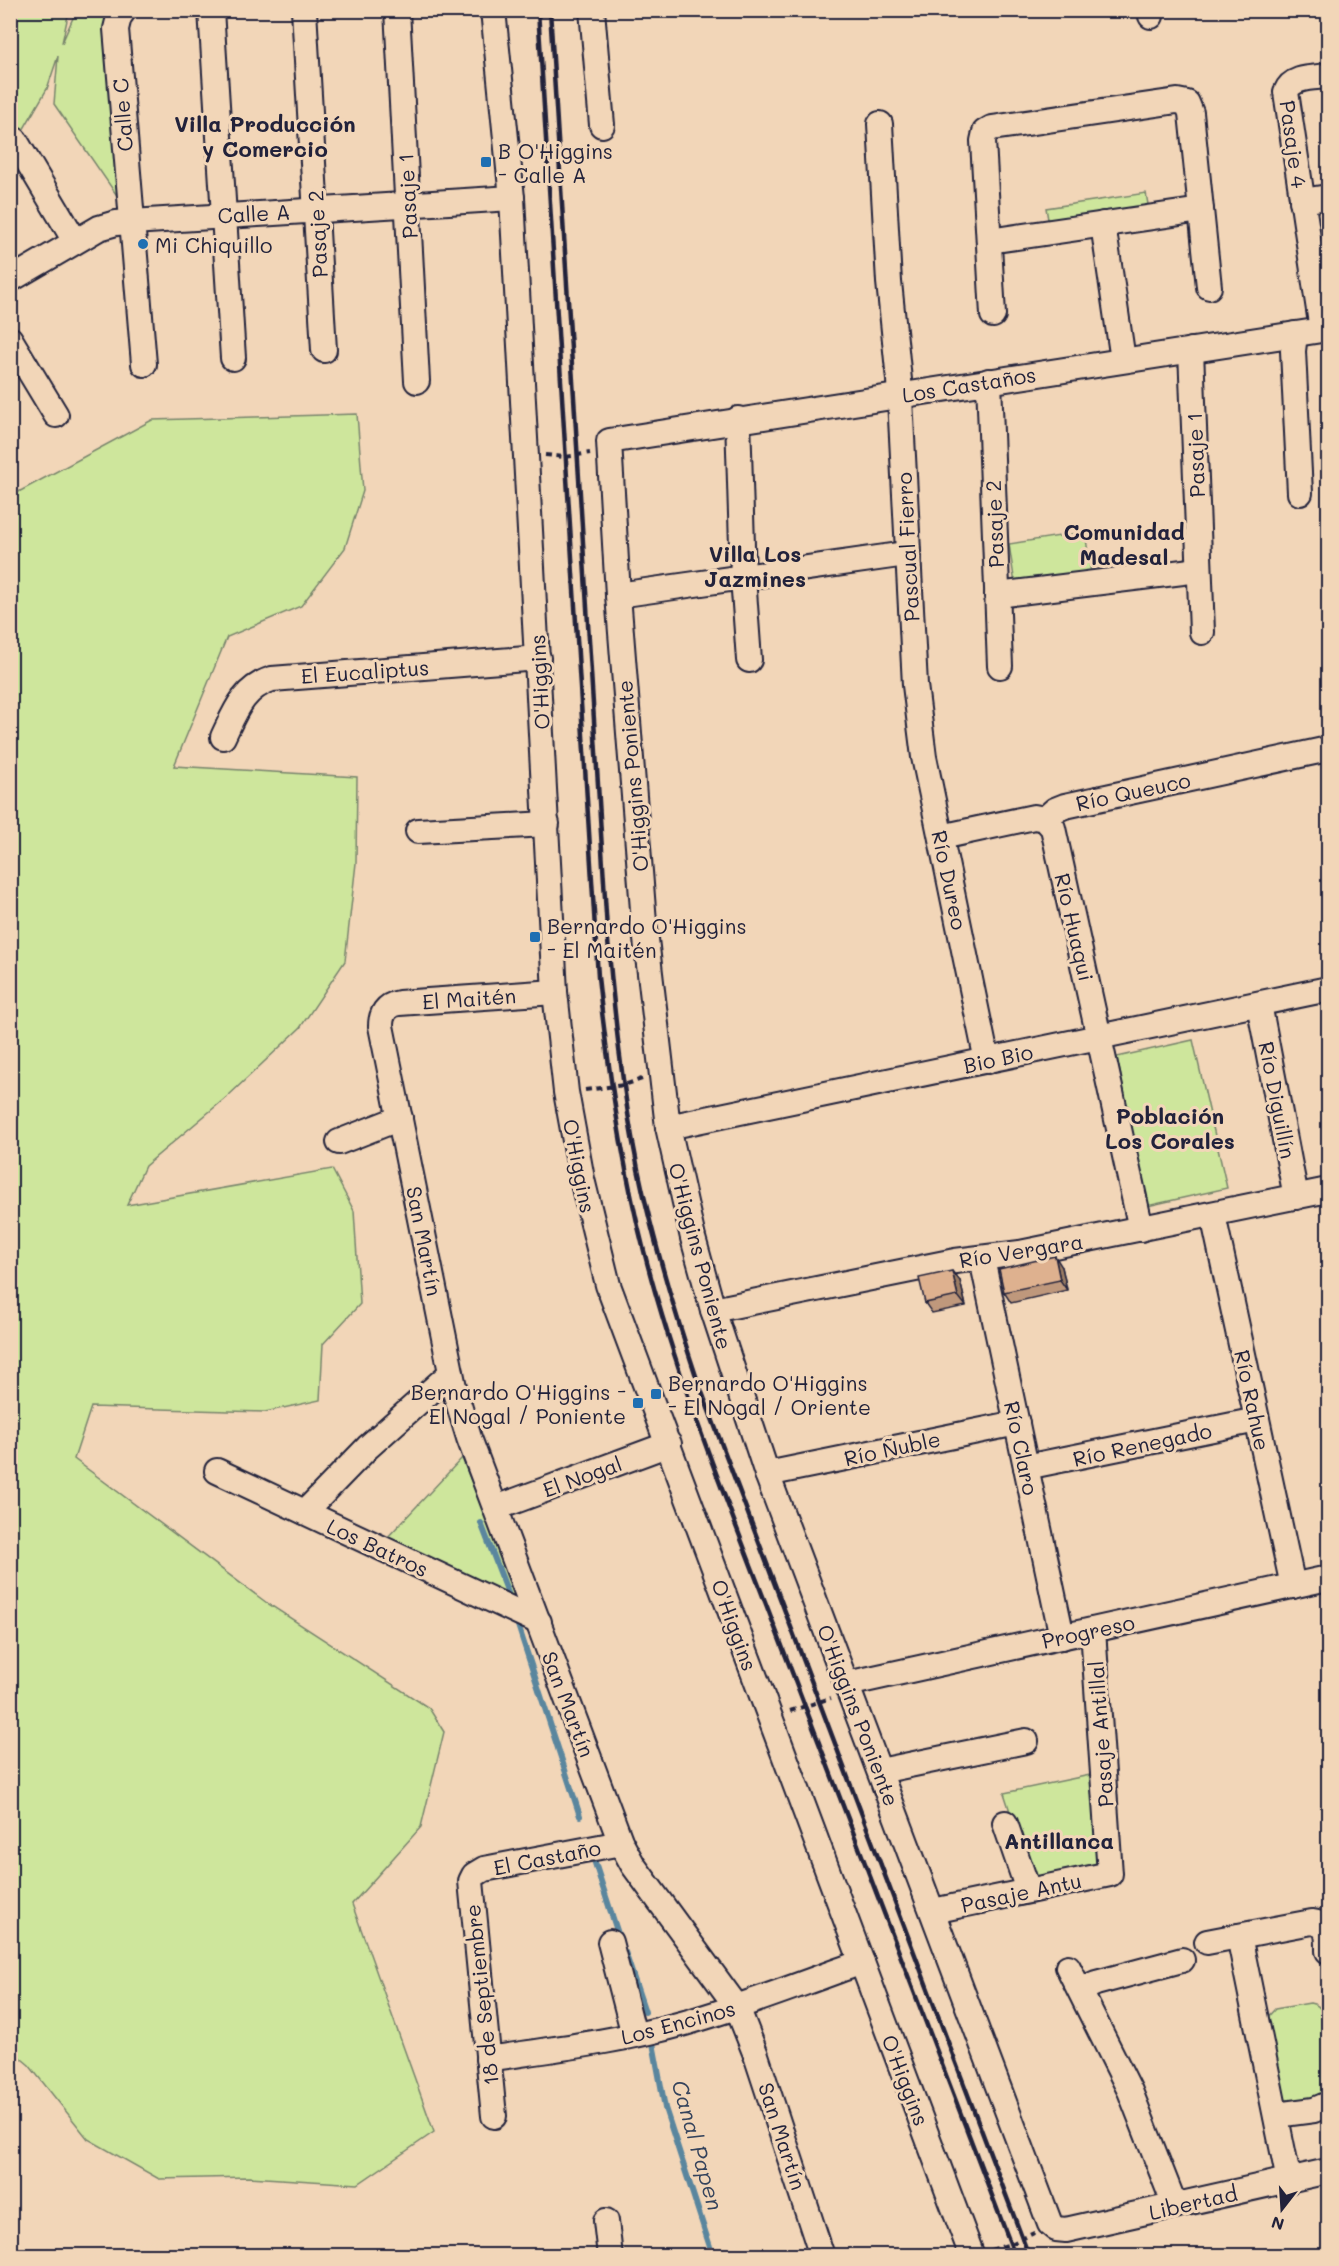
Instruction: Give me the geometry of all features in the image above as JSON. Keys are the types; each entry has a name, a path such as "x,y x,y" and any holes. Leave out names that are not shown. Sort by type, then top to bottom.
{"street":[{"path":"211,10 233,358"},
{"name":"Pasaje 2","path":"304,10 324,350"},
{"name":"Pasaje 1","path":"397,10 417,381"},
{"name":"O'Higgins","path":"493,10 512,198 555,992 566,1092 582,1179 598,1250 625,1333 669,1444 862,1962 978,2254"},
{"path":"592,10 602,125"},
{"name":"Calle C","path":"123,11 116,30 130,221"},
{"name":"Pasaje 4","path":"1325,329 1286,97 1288,87 1295,81 1329,76"},
{"path":"993,315 983,141 985,132 992,128 1154,104 1182,101 1190,106 1209,287"},
{"name":"Pascual Fierro","path":"880,124 889,282 899,380 906,554 916,700"},
{"path":"15,140 75,241"},
{"path":"1302,201 1329,197"},
{"name":"Calle A","path":"10,280 99,228 130,221 512,198"},
{"path":"989,241 1202,210"},
{"path":"130,221 144,364"},
{"path":"1103,224 1123,360"},
{"name":"Los Castaños","path":"609,441 1325,329"},
{"path":"1295,334 1293,351 1300,493"},
{"path":"10,339 56,415"},
{"name":"Pasaje 1","path":"1191,350 1202,632"},
{"name":"Pasaje 2","path":"989,381 1000,666"},
{"path":"738,419 743,577 749,660"},
{"name":"O'Higgins Poniente","path":"609,441 618,596 644,922 668,1127 693,1238 713,1310 767,1474 1053,2226"},
{"path":"618,596 906,554"},
{"path":"997,595 1199,570"},
{"name":"El Eucaliptus","path":"223,737 237,708 248,692 262,682 272,679 537,658"},
{"name":"Río Dureo","path":"916,700 924,757 987,1060"},
{"name":"Río Queuco","path":"941,837 1034,817 1045,819 1055,810 1065,806 1329,749"},
{"name":"Río Huaqui","path":"1045,819 1053,828 1141,1229"},
{"path":"418,831 547,824"},
{"name":"Bio Bio","path":"668,1127 1329,989"},
{"name":"El Maitén","path":"386,1009 399,1003 555,992"},
{"name":"Río Diguillín","path":"1259,1004 1296,1197"},
{"name":"San Martín","path":"386,1009 381,1026 451,1373 469,1438 621,1843 633,1865 737,2007 750,2038 822,2256"},
{"path":"339,1142 400,1118"},
{"name":"Río Vergara","path":"713,1310 955,1261 982,1259 1213,1215 1329,1190"},
{"name":"Río Rahue","path":"1213,1215 1293,1586"},
{"name":"Río Claro","path":"982,1259 1062,1636"},
{"path":"305,1512 368,1447 451,1373"},
{"name":"Río Renegado","path":"1026,1467 1257,1420"},
{"name":"Río Ñuble","path":"767,1474 1017,1422"},
{"name":"El Nogal","path":"496,1508 669,1444"},
{"name":"Los Batros","path":"217,1471 539,1622"},
{"name":"Progreso","path":"847,1684 1329,1578"},
{"name":"Pasaje Antillal","path":"1093,1630 1110,1874"},
{"path":"880,1771 1026,1740"},
{"path":"1005,1823 1028,1890"},
{"name":"El Castaño","path":"474,1875 484,1869 621,1843"},
{"name":"Pasaje Antu","path":"933,1911 1110,1874"},
{"name":"18 de Septiembre","path":"474,1875 470,1887 494,2116"},
{"path":"1207,1942 1318,1923 1326,1930 1329,1951"},
{"path":"1239,1936 1289,2181"},
{"path":"610,1942 634,2035"},
{"path":"1080,1990 1096,1983 1182,1960"},
{"name":"Los Encinos","path":"488,2060 634,2035 737,2007 862,1962"},
{"path":"1068,1967 1130,2091 1175,2206"},
{"path":"1276,2115 1314,2110 1329,2104"},
{"name":"Libertad","path":"1053,2226 1066,2230 1329,2171"},
{"path":"606,2221 610,2256"}],"path":[{"path":"526,455 542,454 565,457 589,454 609,441"},
{"path":"566,1092 624,1085 660,1070"},
{"path":"770,1719 834,1697 847,1684"},
{"path":"978,2254 1011,2244 1053,2226"}],"green space":[{"path":"11,11 69,11 62,43 76,11 111,11 120,200 54,104 58,56 47,89 11,151"},
{"path":"1146,193 1149,210 1049,225 1046,208"},
{"path":"357,414 363,491 345,548 301,606 227,637 174,766 357,777 356,863 345,961 300,1028 228,1096 145,1166 127,1205 332,1169 354,1211 360,1304 323,1344 320,1400 265,1412 91,1407 74,1459 267,1603 429,1708 444,1732 421,1827 352,1904 434,2132 358,2184 249,2177 159,2179 88,2139 29,2065 11,2050 11,496 152,420"},
{"path":"1085,532 1091,573 1015,584 1009,544"},
{"path":"1193,1040 1227,1188 1147,1206 1117,1057"},
{"path":"462,1458 519,1602 385,1540"},
{"path":"1095,1774 1105,1862 1044,1884 1031,1876 1004,1793"},
{"path":"1310,2003 1318,2006 1323,2014 1328,2083 1326,2091 1318,2100 1284,2103 1264,2021 1275,2009"}],"building":[{"path":"1055,1256 1060,1280 1004,1292 999,1269"},
{"path":"952,1271 958,1296 925,1303 919,1278"}],"waterway":[{"name":"Canal Papen","path":"481,1523 508,1593"},
{"name":"Canal Papen","path":"516,1619 580,1816"},
{"name":"Canal Papen","path":"594,1860 620,1940"},
{"name":"Canal Papen","path":"625,1952 645,2012"},
{"name":"Canal Papen","path":"653,2043 665,2108 713,2256"}],"railway":[{"path":"538,10 598,977 611,1080 629,1183 658,1302 691,1404 1015,2256"},
{"path":"550,10 607,930 619,1050 638,1169 664,1275 697,1379 1029,2256"}],"place":[{"name":"B O'Higgins - Calle A","path":"486,162"},
{"name":"Mi Chiquillo","path":"143,244"},
{"name":"Bernardo O'Higgins - El Maitén","path":"535,937"},
{"name":"Bernardo O'Higgins - El Nogal / Oriente","path":"656,1394"},
{"name":"Bernardo O'Higgins - El Nogal / Poniente","path":"638,1403"}],"district":[{"name":"Villa Producción y Comercio","path":"265,136"},
{"name":"Comunidad Madesal","path":"1124,544"},
{"name":"Villa Los Jazmines","path":"755,566"},
{"name":"Población Los Corales","path":"1170,1128"},
{"name":"Antillanca","path":"1059,1840"}]}
